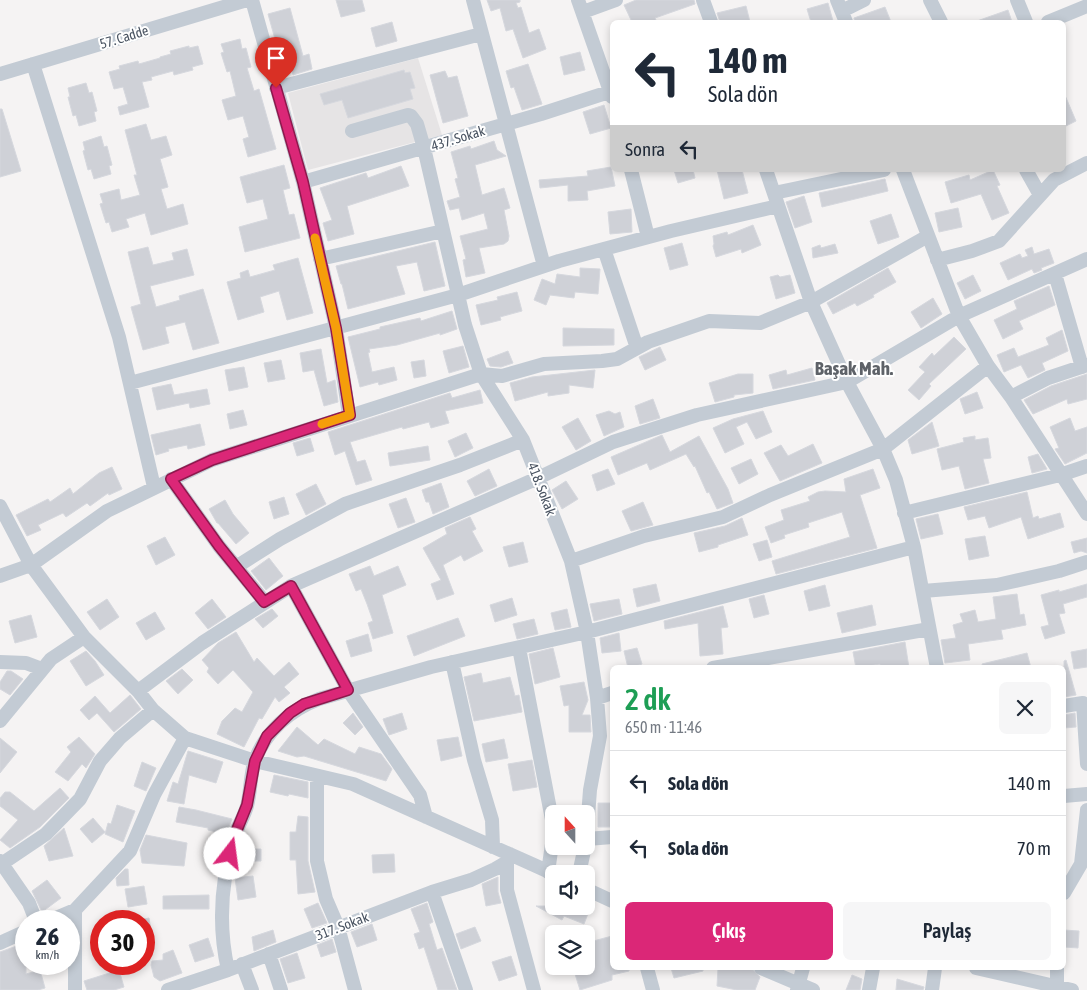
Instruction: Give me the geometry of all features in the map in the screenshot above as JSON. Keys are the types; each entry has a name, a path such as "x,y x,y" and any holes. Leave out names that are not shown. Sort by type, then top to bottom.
{"street":[{"name":"57. Cadde","path":"0,74 247,0"},
{"path":"252,0 303,182 336,328 350,415"},
{"path":"473,0 544,266"},
{"path":"610,88 580,6 616,0"},
{"path":"703,0 710,20"},
{"path":"842,11 864,0"},
{"path":"930,0 940,20"},
{"path":"1017,0 1025,20"},
{"path":"1055,20 1087,11"},
{"path":"276,88 482,34"},
{"path":"33,64 119,337 154,488"},
{"name":"437. Sokak","path":"303,182 610,94"},
{"name":"418. Sokak","path":"352,131 408,115 411,116 416,124 424,148 465,325 481,374 523,440 570,561 587,632 597,698 600,736 589,805"},
{"path":"938,260 972,251 999,241 1054,180 1087,163"},
{"path":"632,172 648,237"},
{"path":"767,172 810,302 847,382 883,449 896,480 914,547 936,665"},
{"path":"130,384 458,295 544,266 877,172"},
{"path":"904,172 959,316 988,366 1011,396 1060,475 1087,514"},
{"path":"1027,172 1040,195"},
{"path":"320,259 443,231"},
{"path":"0,576 31,566 106,511 212,460 481,374 502,376 544,364 617,359 648,342 709,321 760,323 810,302 928,236"},
{"path":"604,249 637,348"},
{"path":"138,691 202,643 291,586 538,478 612,442 697,415 847,382 959,316 1087,259"},
{"path":"1011,396 1048,378 1084,366 1054,274"},
{"path":"570,561 644,536 723,516 883,449 988,366"},
{"path":"236,567 280,539 346,504 460,465 523,440"},
{"path":"904,512 1060,475 1087,466"},
{"path":"171,479 219,546 264,602"},
{"path":"0,506 31,566 84,637 138,691 154,710 184,738 255,761 353,784 493,847 508,858 545,871"},
{"path":"228,970 223,950 222,889 234,837 247,805 255,761 267,736 290,713 304,704 452,662 587,632 914,547"},
{"path":"922,591 997,585 1059,571 1087,562"},
{"path":"291,586 348,690 420,794 426,817"},
{"path":"730,665 929,629"},
{"path":"0,721 51,659 84,637"},
{"path":"519,648 554,830 552,865"},
{"path":"0,662 26,663 42,669"},
{"path":"452,662 474,760 492,820 493,847"},
{"path":"597,698 610,694"},
{"path":"1066,706 1083,703 1087,764"},
{"path":"32,910 29,903 1,863 46,834 80,800 100,761 120,738 154,710"},
{"path":"75,910 130,851 154,795 184,738"},
{"path":"318,776 317,862 326,899 338,927 356,990"},
{"path":"1066,796 1087,794"},
{"path":"1066,890 1081,864 1087,810"},
{"path":"595,841 610,837"},
{"path":"508,858 507,890 534,990"},
{"name":"317. Sokak","path":"170,990 228,970 432,892 471,880 495,869 508,858"},
{"path":"432,892 466,990"},
{"path":"595,893 610,900"},
{"path":"0,942 15,936"},
{"path":"269,954 281,990"},
{"path":"242,964 252,990"},
{"path":"648,970 653,990"},
{"path":"765,970 798,987 813,990"},
{"path":"798,987 802,970"},
{"path":"869,990 873,970"},
{"path":"932,990 935,970"},
{"path":"989,970 1072,990"},
{"path":"1057,987 1058,970"},
{"path":"75,975 75,990"}],"shaded area":[{"path":"418,58 442,135 308,170 288,93"}],"building":[{"path":"336,0 362,0 365,11 341,17"},
{"path":"487,0 520,0 520,2 516,3 518,8 521,7 529,33 539,29 546,49 523,58 513,29 506,31 500,8 491,11"},
{"path":"636,0 694,0 695,4 655,18 656,20 631,20 624,5"},
{"path":"828,3 833,20 810,20 807,9"},
{"path":"746,6 750,20 719,20 717,13"},
{"path":"885,7 890,20 854,20 854,18"},
{"path":"290,8 303,56 309,54 312,69 293,75 288,54 280,57 268,14"},
{"path":"1008,10 1011,20 980,20"},
{"path":"392,22 397,41 376,47 371,28"},
{"path":"240,39 242,49 246,48 251,67 247,68 254,91 259,89 276,149 248,157 243,139 249,137 243,116 228,120 222,100 236,96 230,71 227,72 221,53 224,52 221,44"},
{"path":"189,46 189,48 198,46 203,64 192,67 193,70 174,75 173,71 151,77 152,80 142,82 149,107 120,115 118,107 128,104 123,87 114,89 109,72 120,69 119,66 138,61 139,64 160,58 171,54 170,51"},
{"path":"580,52 585,70 564,75 560,57"},
{"path":"528,64 542,104 522,110 514,87 511,88 506,71"},
{"path":"404,70 405,73 410,72 415,88 410,89 413,99 348,118 342,100 324,105 320,94"},
{"path":"445,71 448,78 457,76 468,116 443,123 430,75"},
{"path":"86,83 89,93 92,92 97,111 94,112 96,121 79,126 76,115 73,116 68,97 70,97 68,88"},
{"path":"1066,98 1076,121 1066,126"},
{"path":"604,105 610,128 590,134 583,112"},
{"path":"0,109 2,109 21,171 0,177"},
{"path":"146,124 151,140 166,136 172,155 160,159 168,187 161,189 167,209 183,204 188,224 151,235 145,213 126,219 129,227 112,232 109,222 106,223 100,204 103,203 100,194 119,189 121,200 140,195 134,175 137,175 125,130"},
{"path":"101,136 104,147 107,146 112,165 109,166 111,174 94,179 91,169 88,170 83,151 85,150 83,142"},
{"path":"494,141 497,150 506,156 475,165 482,195 504,188 510,208 504,210 509,236 508,241 504,244 479,248 485,273 466,277 463,260 466,259 460,236 488,229 484,213 462,220 459,208 450,210 447,201 460,197 455,179 458,178 451,152 470,146 471,149"},
{"path":"284,165 290,188 283,190 289,215 294,214 300,238 245,252 239,227 268,219 263,199 247,203 240,177"},
{"path":"401,166 409,186 347,206 354,234 328,241 323,223 332,220 320,188 366,173 368,178"},
{"path":"610,167 615,186 587,191 588,200 568,201 568,185 540,188 539,180 588,176 587,171"},
{"path":"675,172 694,172 695,178 678,183"},
{"path":"717,172 743,172 748,193 724,199"},
{"path":"988,172 994,172 1000,185 997,186 1009,213 992,220 981,194 951,203 945,182 969,175 970,180"},
{"path":"885,179 888,191 822,207 819,193"},
{"path":"804,196 812,222 795,228 786,202"},
{"path":"958,208 962,227 939,232 935,213"},
{"path":"631,209 632,232 610,234 608,212"},
{"path":"891,214 899,237 878,244 870,221"},
{"path":"753,225 761,245 742,253 741,249 716,257 713,236 727,232 728,235"},
{"path":"435,242 445,286 424,291 417,262 396,266 405,294 348,309 336,266"},
{"path":"682,243 688,265 670,270 664,248"},
{"path":"835,244 838,253 813,258 812,248 820,245 821,248"},
{"path":"148,247 153,265 174,260 172,253 187,249 194,275 150,286 156,307 180,300 179,296 203,289 219,343 193,350 185,322 165,327 169,343 143,350 131,307 141,304 128,252"},
{"path":"1032,247 1034,254 1049,249 1054,263 1034,273 1032,269 1008,280 1000,263 1020,254 1022,258 1028,256 1025,250"},
{"path":"298,258 313,313 287,320 279,291 260,297 264,312 238,320 227,282 241,278 240,273 248,270 250,277 275,270 273,265"},
{"path":"580,268 600,269 598,294 575,292 574,298 550,295 546,305 534,300 542,279 555,284 557,274 580,277"},
{"path":"888,268 896,282 857,306 855,303 833,314 827,303"},
{"path":"778,275 780,277 790,275 795,293 776,299 770,277"},
{"path":"973,275 981,291 965,299 957,283"},
{"path":"1049,286 1055,305 1019,321 1023,329 1003,339 994,320 1017,309 1014,301"},
{"path":"517,292 522,311 500,317 501,320 481,325 476,305 498,300 497,297"},
{"path":"933,298 942,314 921,328 911,312"},
{"path":"452,311 457,329 397,345 369,349 370,352 368,353 372,372 394,367 397,380 379,385 378,382 360,387 348,337 380,329 380,327 420,318 421,321"},
{"path":"563,328 614,329 614,345 563,346"},
{"path":"1062,330 1068,351 1042,363 1045,370 1028,378 1021,365 1004,372 997,355 1014,348 1018,357 1049,345 1046,338"},
{"path":"954,337 966,349 929,384 931,386 919,400 908,390 925,372 919,367 932,353 934,356"},
{"path":"463,346 469,367 449,373 443,351"},
{"path":"660,347 666,360 645,370 639,357"},
{"path":"321,349 327,383 335,380 338,402 324,406 314,370 303,372 300,353"},
{"path":"508,351 513,363 501,367 490,366 487,359"},
{"path":"281,360 285,379 268,382 264,363"},
{"path":"424,360 426,376 414,378 411,362"},
{"path":"244,367 248,387 229,391 225,370"},
{"path":"812,368 815,380 773,389 769,375 786,370 787,375"},
{"path":"595,370 593,388 569,385 569,393 548,396 548,392 515,401 510,383 532,377"},
{"path":"738,374 753,374 753,393 734,395 734,397 715,402 709,383"},
{"path":"1087,374 1087,399 1068,404 1067,399 1033,414 1024,400 1051,386"},
{"path":"171,384 174,395 207,389 210,404 190,408 189,403 157,410 152,388"},
{"path":"480,390 483,403 445,411 449,423 431,428 429,422 403,429 402,427 350,442 357,462 365,460 372,480 356,485 345,451 335,455 328,432 450,393 452,398"},
{"path":"977,392 983,408 965,414 960,399"},
{"path":"653,399 660,418 640,424 635,406"},
{"path":"243,410 247,425 230,429 227,414"},
{"path":"609,411 615,414 620,412 624,427 604,436 596,415"},
{"path":"763,411 772,432 756,439 747,422 736,427 744,444 725,453 713,428 733,419"},
{"path":"578,418 591,441 576,450 562,427"},
{"path":"1070,418 1075,431 1087,427 1087,453 1065,464 1055,449 1059,448 1050,427"},
{"path":"932,422 939,446 912,454 908,440"},
{"path":"200,424 205,445 188,449 187,445 168,449 169,451 156,455 151,435"},
{"path":"466,433 473,448 455,457 448,441"},
{"path":"662,435 670,452 699,436 728,489 733,503 717,509 709,492 707,493 695,466 686,454 650,470 647,463 618,475 611,457"},
{"path":"975,436 975,440 988,438 991,458 983,459 989,483 965,489 959,466 942,470 937,449 964,442 963,438"},
{"path":"310,438 314,451 297,456 293,443"},
{"path":"813,444 822,463 780,481 764,453 781,445 788,456"},
{"path":"428,446 430,460 390,466 388,453"},
{"path":"1038,454 1047,469 1032,473 1028,457"},
{"path":"751,459 758,474 739,484 731,468"},
{"path":"112,467 122,489 109,495 108,493 90,506 87,503 66,517 63,513 38,525 41,530 27,536 16,515 48,499 50,502 70,488 73,494 99,473"},
{"path":"489,469 497,486 475,496 467,481"},
{"path":"608,469 615,484 597,491 592,475"},
{"path":"873,469 880,488 860,495 877,548 776,574 772,561 850,537 842,512 808,523 809,527 784,535 785,538 771,543 765,527 784,520 781,510 810,501 808,497 818,492 846,492 844,479"},
{"path":"566,481 578,499 562,509 552,490"},
{"path":"441,483 449,507 433,514 422,490"},
{"path":"316,484 326,504 306,515 296,494"},
{"path":"1027,492 1033,518 1038,516 1039,519 1060,513 1064,527 1028,539 1021,517 989,528 985,516 968,520 964,507"},
{"path":"284,497 289,514 274,519 269,502"},
{"path":"406,498 415,522 398,528 389,504"},
{"path":"225,500 233,514 249,533 236,544 217,523 209,509"},
{"path":"643,502 653,525 631,531 622,511"},
{"path":"938,514 943,534 921,539 916,519"},
{"path":"470,517 476,529 472,531 483,551 464,561 461,555 443,565 454,594 437,600 431,584 441,580 423,548 447,534 445,528"},
{"path":"742,518 748,535 718,545 718,547 699,552 694,533 725,526"},
{"path":"985,536 989,556 969,560 965,539"},
{"path":"165,537 175,555 156,565 147,546"},
{"path":"1087,538 1087,553 1081,551 1074,553 1071,542"},
{"path":"767,540 772,557 759,561 753,544"},
{"path":"523,542 528,562 509,567 503,547"},
{"path":"269,558 283,576 266,590 251,571"},
{"path":"370,566 374,576 398,566 406,585 382,595 393,633 373,639 368,623 373,621 367,604 361,589 356,591 349,574"},
{"path":"656,584 660,601 637,607 633,589"},
{"path":"1087,584 1087,597 1063,604 1065,613 1059,614 1065,633 1045,639 1041,627 1049,625 1041,595"},
{"path":"825,585 830,606 809,611 804,591"},
{"path":"1017,594 1020,615 1024,614 1026,625 1001,630 1003,639 968,644 970,660 945,663 941,640 956,638 953,625 963,622 960,614 975,610 978,622 996,619 993,597"},
{"path":"764,595 769,614 754,618 749,599"},
{"path":"512,598 517,615 495,622 490,605"},
{"path":"107,599 119,617 100,630 87,612"},
{"path":"212,599 226,617 208,629 195,613"},
{"path":"619,599 622,614 594,621 590,604"},
{"path":"872,605 876,625 842,633 837,613"},
{"path":"723,606 728,627 721,628 723,654 700,656 698,623 665,629 664,621"},
{"path":"272,609 278,616 263,628 255,619"},
{"path":"567,609 571,627 555,630 551,613"},
{"path":"155,612 165,629 146,640 136,623"},
{"path":"31,615 37,637 15,643 9,621"},
{"path":"458,618 465,636 414,656 407,636"},
{"path":"534,619 538,634 517,639 513,624"},
{"path":"236,632 254,662 257,658 274,676 289,662 299,674 284,687 290,693 279,702 275,697 262,719 259,718 244,747 217,734 222,721 235,708 242,712 253,692 233,670 218,684 207,672 209,668 202,660 218,643"},
{"path":"619,633 621,651 602,653 600,638"},
{"path":"368,634 372,651 351,657 346,641"},
{"path":"905,642 909,665 855,665 853,652"},
{"path":"553,648 560,677 535,684 529,654"},
{"path":"637,648 642,664 627,665 624,651"},
{"path":"1087,649 1087,667 1074,669 1071,652"},
{"path":"86,651 104,675 86,686 70,661"},
{"path":"1027,653 1030,665 982,665"},
{"path":"1066,660 1076,695 1066,697 1066,665 1064,665"},
{"path":"182,669 193,680 178,694 166,681"},
{"path":"7,671 11,671 23,679 10,695 0,689 0,682"},
{"path":"481,673 483,683 510,677 515,696 519,695 522,712 474,721 464,677"},
{"path":"584,682 588,700 582,715 590,715 591,732 569,732 569,705 564,706 560,686"},
{"path":"130,695 141,709 114,732 97,713 89,720 80,710 95,696 110,713"},
{"path":"353,713 363,727 355,735 343,723"},
{"path":"402,713 407,729 389,735 383,719"},
{"path":"1075,713 1076,727 1066,728 1066,715"},
{"path":"297,727 318,745 324,739 355,754 359,747 381,754 392,769 386,781 304,756 297,757 278,751"},
{"path":"79,737 95,754 86,768 82,764 68,781 55,772 71,752 67,747"},
{"path":"458,737 462,756 441,761 437,740"},
{"path":"0,738 17,752 0,773"},
{"path":"504,739 508,758 486,762 482,744"},
{"path":"188,751 223,762 216,783 189,775 184,804 167,801 173,782 178,784"},
{"path":"532,760 537,787 513,791 508,764"},
{"path":"142,762 156,768 146,791 134,786"},
{"path":"274,775 308,782 308,798 270,792"},
{"path":"60,788 69,798 40,827 10,848 0,840 18,820 0,806 0,798 5,792 10,792 34,811"},
{"path":"598,803 610,803 610,827 598,827"},
{"path":"117,805 135,811 123,842 105,834 108,823 111,824"},
{"path":"179,807 232,819 226,834 208,830 208,828 176,822"},
{"path":"298,816 308,817 308,861 315,892 298,894 296,860 290,860 290,832 296,832"},
{"path":"93,818 105,832 92,843 80,829"},
{"path":"64,828 73,856 49,861 44,846"},
{"path":"146,835 187,843 184,866 142,863 140,850"},
{"path":"240,849 261,849 261,861 237,861"},
{"path":"394,854 395,872 373,873 372,855"},
{"path":"125,869 128,869 129,885 117,886 116,878"},
{"path":"253,876 256,897 238,900 235,878"},
{"path":"498,877 498,892 501,903 486,906 482,884"},
{"path":"47,880 61,898 45,910 41,910 32,891"},
{"path":"144,886 147,904 128,907 125,889"},
{"path":"209,895 209,909 163,909 163,896"},
{"path":"318,903 327,923 312,928 304,909"},
{"path":"427,903 433,922 429,924 437,950 442,948 457,990 438,990 424,947 419,949 414,934 420,932 411,909"},
{"path":"536,906 545,906 545,911"},
{"path":"553,915 588,915 584,924 564,916 562,920"},
{"path":"372,924 377,940 357,947 351,932"},
{"path":"475,927 481,941 461,949 456,934"},
{"path":"273,930 276,942 254,951 252,937"},
{"path":"1066,930 1079,931 1078,948 1066,947"},
{"path":"610,937 610,970 629,971 612,975 612,980 580,990 575,975 595,975 595,941"},
{"path":"208,938 214,956 195,962 189,945"},
{"path":"332,939 336,952 321,957 317,945"},
{"path":"15,947 15,975 41,975 45,988 38,990 0,990 0,952"},
{"path":"173,950 182,973 160,981 154,975 155,961 163,960 163,954"},
{"path":"297,953 305,978 288,983 280,959"},
{"path":"511,956 517,975 499,981 492,962"},
{"path":"672,970 703,970 703,971 674,978"},
{"path":"718,970 753,970 760,977 755,990 737,990 717,986"},
{"path":"103,975 120,975 124,987 114,990 87,990 84,981"},
{"path":"852,975 862,979 860,990 846,990"},
{"path":"897,979 924,987 923,990 896,990"}],"slow traffic":[{"path":"315,238 336,328 350,415 322,424"}],"district":[{"name":"Başak Mah.","path":"854,368"}],"route":[{"path":"230,854 234,837 247,805 255,761 267,736 290,713 304,704 348,690 291,586 264,602 219,546 171,479 212,460 350,415 336,328 303,182 276,88"}]}
